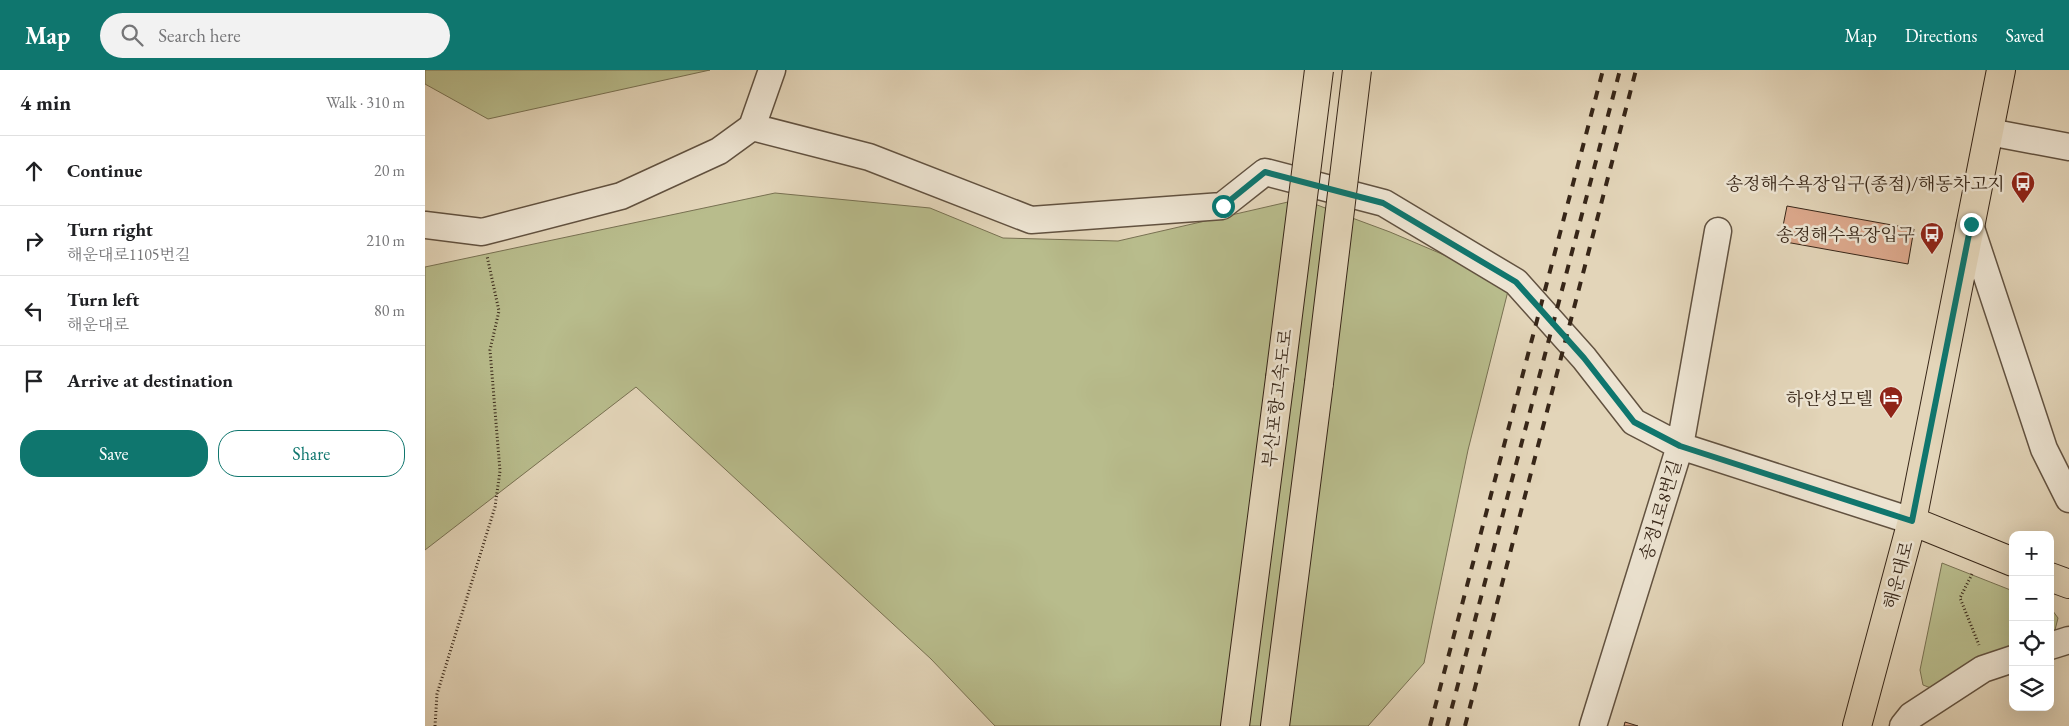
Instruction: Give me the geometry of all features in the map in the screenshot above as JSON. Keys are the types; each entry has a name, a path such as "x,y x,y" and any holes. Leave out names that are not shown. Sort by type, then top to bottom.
{"main road":[{"name":"부산포항고속도로","path":"1235,726 1319,70"},
{"path":"1275,726 1357,70"},
{"name":"해운대로","path":"1857,726 1912,521 2001,70"},
{"path":"1912,521 2009,560"},
{"path":"2054,578 2069,584"}],"street":[{"path":"425,225 482,232 621,196 719,151 752,128 772,70"},
{"path":"752,128 869,157 1031,220 1223,206 1265,172 1383,203 1516,282 1584,358 1634,422 1680,446 1912,521"},
{"path":"1989,132 2069,147"},
{"path":"1971,224 2044,449 2069,499"},
{"name":"송정1로8번길","path":"1593,726 1680,446 1718,231"},
{"path":"2054,645 2069,640"},
{"path":"1903,726 1911,716 1983,669 2009,660"}],"path":[{"path":"435,726 437,694 495,507 500,471 490,350 499,311 482,232"},
{"path":"1973,574 1960,598 1981,649"}],"green space":[{"path":"425,70 710,70 488,119 425,84"},
{"path":"775,193 930,208 1003,238 1118,241 1301,199 1390,232 1510,283 1468,450 1424,663 1368,726 995,726 931,659 636,387 425,550 425,267"},
{"path":"1942,563 2009,589 2009,651 1936,690 1923,685 1920,670"},
{"path":"2054,612 2058,618 2054,634"}],"building":[{"path":"1787,206 1914,229 1908,264 1780,241"},
{"path":"1625,722 1638,726 1624,726"}],"railway":[{"path":"1430,726 1603,70"},
{"path":"1447,726 1620,70"},
{"path":"1465,726 1636,70"}],"place":[{"name":"송정해수욕장입구(종점)/해동차고지","path":"2023,204"},
{"name":"송정해수욕장입구","path":"1932,255"},
{"name":"하얀성모텔","path":"1891,419"}],"route":[{"path":"1223,206 1265,172 1383,203 1516,282 1584,358 1634,422 1680,446 1912,521 1971,224"}]}
